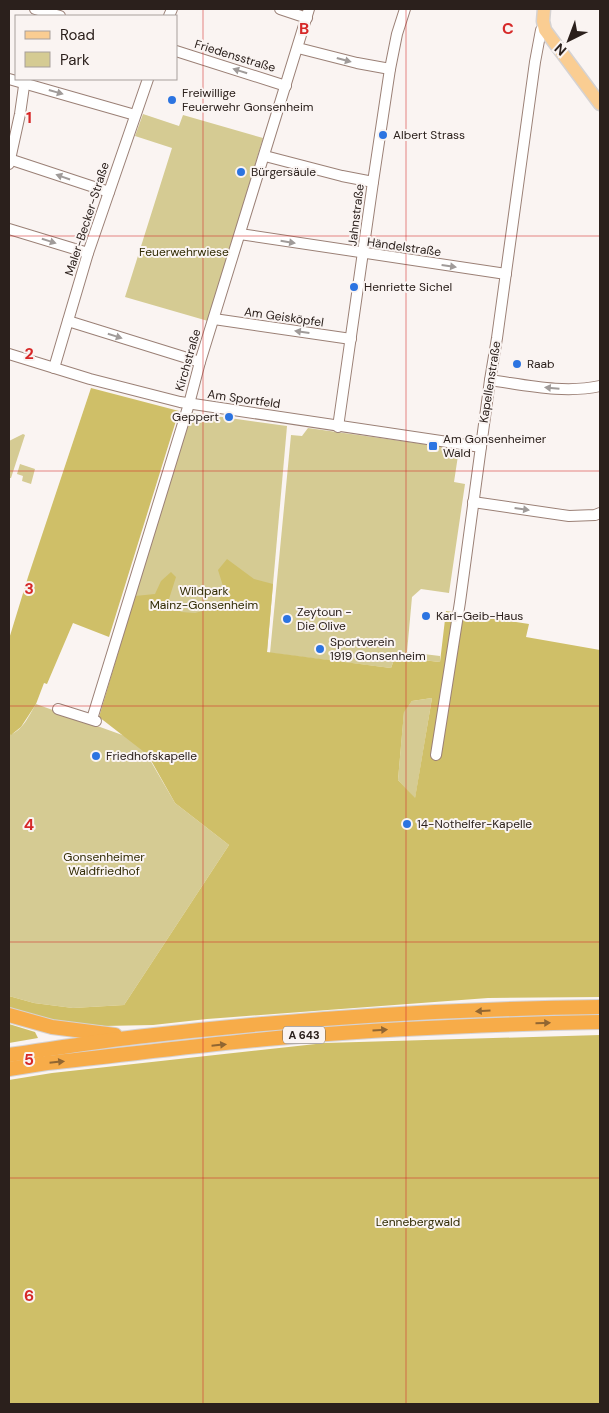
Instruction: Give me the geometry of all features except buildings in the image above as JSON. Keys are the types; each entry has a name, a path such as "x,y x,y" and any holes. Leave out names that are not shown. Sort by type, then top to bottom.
{"highway":[{"name":"A 643","path":"9,1055 136,1037 302,1021 532,1008 600,1008"},
{"path":"9,1015 52,1027 136,1037"},
{"name":"A 643","path":"9,1069 47,1063 299,1036 401,1028 600,1022"}],"main road":[{"path":"542,15 600,104"}],"street":[{"path":"35,9 56,15"},
{"path":"280,9 308,13"},
{"name":"Jahnstraße","path":"338,427 390,69 397,34 405,9"},
{"name":"Kirchstraße","path":"58,709 94,720 200,362 308,13"},
{"name":"Kapellenstraße","path":"436,755 460,602 542,15"},
{"path":"298,48 390,69"},
{"name":"Friedensstraße","path":"178,52 286,86"},
{"name":"Maler-Becker-Straße","path":"54,368 88,253 148,80"},
{"path":"109,192 9,161 20,114 25,81 134,115"},
{"path":"265,156 324,172 373,182"},
{"path":"9,229 88,253"},
{"name":"Händelstraße","path":"240,234 506,274"},
{"name":"Am Geisköpfel","path":"214,319 351,339"},
{"path":"68,321 200,362"},
{"name":"Am Sportfeld","path":"9,354 136,391 189,404 481,447"},
{"path":"490,380 552,389 585,389 600,386"},
{"path":"473,502 569,516 596,515 600,513"}],"green space":[{"name":"Feuerwehrwiese","path":"143,114 179,126 183,115 263,138 208,321 125,297 172,148 135,136"},
{"path":"91,388 179,411 109,637 73,623 47,684 44,683 36,704 21,727 11,735 9,734 9,639"},
{"name":"Wildpark Mainz-Gonsenheim","path":"194,413 287,426 267,652 133,603 190,415"},
{"name":"Sportverein 1919 Gonsenheim","path":"308,428 459,449 454,482 465,484 449,593 421,589 412,597 407,652 440,656 440,662 395,657 391,668 270,653 291,435 302,436"},
{"path":"23,434 25,435 11,478 9,478 9,441"},
{"path":"20,464 35,469 31,484 22,481 23,476 17,474"},
{"path":"227,559 254,579 273,584 267,652 391,668 395,657 440,662 446,611 529,624 526,637 600,650 600,997 488,998 207,1019 153,1025 104,1026 55,1021 9,1009 9,996 34,1003 73,1008 124,1005 229,845 175,803 148,755 99,717 135,596 155,594 161,581 171,572 176,577 169,599 181,612 195,613 218,607 223,586 218,570","holes":["432,698 415,798 398,780 404,712 412,701"]},
{"path":"432,698 415,799 398,780 404,711 412,701"},
{"name":"Gonsenheimer Waldfriedhof","path":"36,704 139,741 175,803 229,845 124,1005 73,1008 34,1003 9,996 9,735 22,726"},
{"path":"9,1024 35,1032 38,1038 9,1043"},
{"name":"Lennebergwald","path":"600,1035 600,1404 9,1404 9,1080 52,1073 325,1043"}],"place":[{"name":"Freiwillige Feuerwehr Gonsenheim","path":"172,100"},
{"name":"Albert Strass","path":"383,135"},
{"name":"Bürgersäule","path":"241,172"},
{"name":"Henriette Sichel","path":"354,287"},
{"name":"Raab","path":"517,364"},
{"name":"Geppert","path":"229,417"},
{"name":"Am Gonsenheimer Wald","path":"433,446"},
{"name":"Karl-Geib-Haus","path":"426,616"},
{"name":"Zeytoun - Die Olive","path":"287,619"},
{"name":"Sportverein 1919 Gonsenheim","path":"320,649"},
{"name":"Friedhofskapelle","path":"96,756"},
{"name":"14-Nothelfer-Kapelle","path":"407,824"}]}
